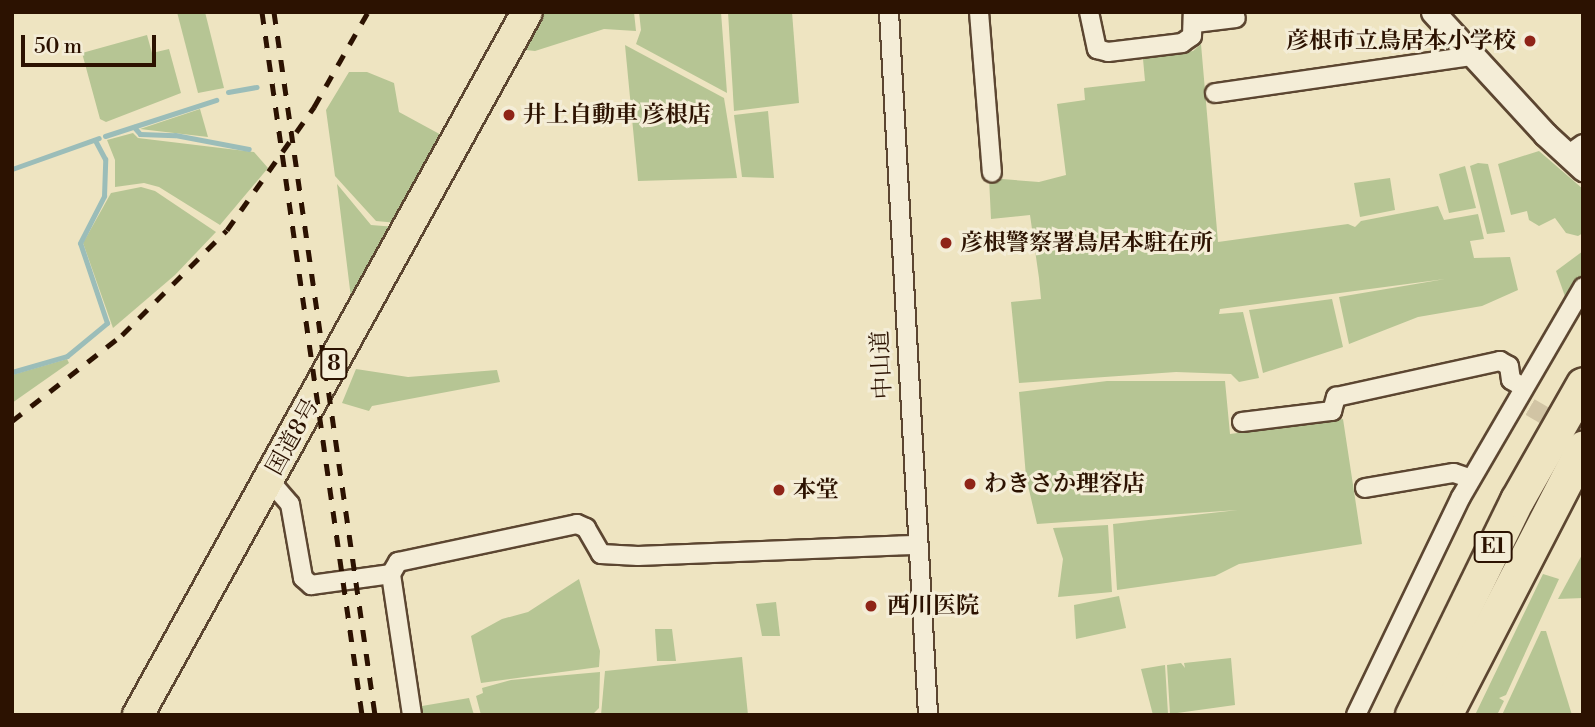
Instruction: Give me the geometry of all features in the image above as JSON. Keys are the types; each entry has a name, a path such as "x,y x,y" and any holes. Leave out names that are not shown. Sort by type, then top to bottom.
{"highway":[{"name":"国道8号","path":"138,715 527,12"},
{"name":"E1","path":"1412,715 1517,500 1583,384"},
{"name":"E1","path":"1445,715 1583,447"}],"street":[{"name":"中山道","path":"889,12 915,545 928,715"},
{"path":"979,12 992,172"},
{"path":"1089,12 1097,49 1108,52 1182,43 1192,36 1194,18 1236,18"},
{"path":"1433,12 1472,56 1577,156"},
{"path":"1215,93 1472,56"},
{"path":"1356,715 1471,479 1523,398 1583,287"},
{"path":"1242,422 1332,411 1336,397 1500,361 1509,366 1511,380 1523,398"},
{"path":"1365,488 1454,473 1471,479"},
{"path":"269,480 290,504 303,578 311,585 391,574"},
{"path":"412,715 391,574 398,562 577,524 586,528 601,554 915,545"}],"green space":[{"path":"177,12 205,12 224,88 198,93"},
{"path":"542,12 634,12 636,31 604,29 535,51 526,50"},
{"path":"639,12 721,12 727,93 636,44 641,30"},
{"path":"728,12 792,12 799,103 734,111"},
{"path":"147,35 152,53 169,49 181,93 106,122 100,119 82,53"},
{"path":"1201,44 1218,242 1348,224 1355,227 1361,221 1438,206 1444,220 1478,214 1484,239 1470,241 1474,258 1510,257 1518,290 1482,306 1418,317 1349,344 1339,297 1445,279 1220,309 1219,314 1243,312 1259,378 1239,382 1231,374 1176,372 1019,383 1011,302 1041,299 1030,215 991,219 989,178 1039,182 1066,175 1057,104 1085,100 1084,88 1145,81 1143,59 1193,51"},
{"path":"625,45 724,98 737,178 638,181"},
{"path":"349,72 367,72 394,83 399,112 445,137 398,223 376,221 335,176 326,110"},
{"path":"200,109 208,137 140,129"},
{"path":"768,111 774,178 742,177 734,115"},
{"path":"133,133 138,138 254,152 268,168 220,225 159,187 144,183 115,187 115,160 107,140"},
{"path":"1539,151 1583,189 1583,233 1578,236 1566,233 1555,218 1539,226 1529,220 1527,211 1511,215 1498,164"},
{"path":"1488,164 1505,232 1487,234 1470,166"},
{"path":"1465,166 1476,208 1449,213 1439,174"},
{"path":"1390,178 1395,210 1360,217 1354,183"},
{"path":"337,184 371,225 396,227 352,306"},
{"path":"141,187 155,191 216,232 175,275 113,328 83,243 111,193"},
{"path":"1583,251 1583,276 1567,302 1556,271"},
{"path":"1332,299 1343,347 1263,373 1249,310"},
{"path":"67,359 69,363 12,403 12,375"},
{"path":"356,369 408,377 497,370 500,382 372,406 369,411 342,403"},
{"path":"1107,381 1225,381 1230,434 1343,419 1362,544 1239,564 1215,576 1117,590 1113,524 1238,510 1037,524 1026,477 1019,392"},
{"path":"1108,525 1112,592 1058,597 1063,559 1053,528"},
{"path":"1583,553 1583,598 1558,599"},
{"path":"1543,574 1559,579 1506,695 1499,698 1504,701 1497,715 1475,715"},
{"path":"579,579 600,651 599,667 481,683 471,636 502,619 528,612"},
{"path":"1119,596 1126,628 1076,639 1074,605"},
{"path":"776,602 780,636 762,636 756,604"},
{"path":"655,629 672,629 676,661 657,661"},
{"path":"1541,631 1546,631 1572,715 1502,715"},
{"path":"742,657 748,715 601,715 605,671"},
{"path":"1231,658 1235,705 1170,714 1167,665 1181,663 1185,668 1184,663"},
{"path":"1165,665 1168,714 1153,715 1141,669"},
{"path":"600,672 599,708 593,714 481,715 476,696 483,693 482,688 511,680"},
{"path":"469,698 474,715 417,715 416,707"}],"waterway":[{"path":"228,92 257,87"},
{"path":"105,136 216,100"},
{"path":"134,127 140,134 175,135 249,149"},
{"path":"12,169 99,138"},
{"path":"12,372 67,356 107,323 80,243 104,196 105,159 95,140"}],"tunnel":[{"path":"1530,407 1583,438"}],"railway":[{"path":"262,12 362,715"},
{"path":"274,12 375,715"},
{"path":"12,421 122,335 227,230 314,107 368,12"}],"place":[{"name":"彦根市立鳥居本小学校","path":"1530,41"},
{"name":"井上自動車 彦根店","path":"509,115"},
{"name":"彦根警察署鳥居本駐在所","path":"946,243"},
{"name":"わきさか理容店","path":"970,484"},
{"name":"本堂","path":"779,490"},
{"name":"西川医院","path":"871,606"}]}
